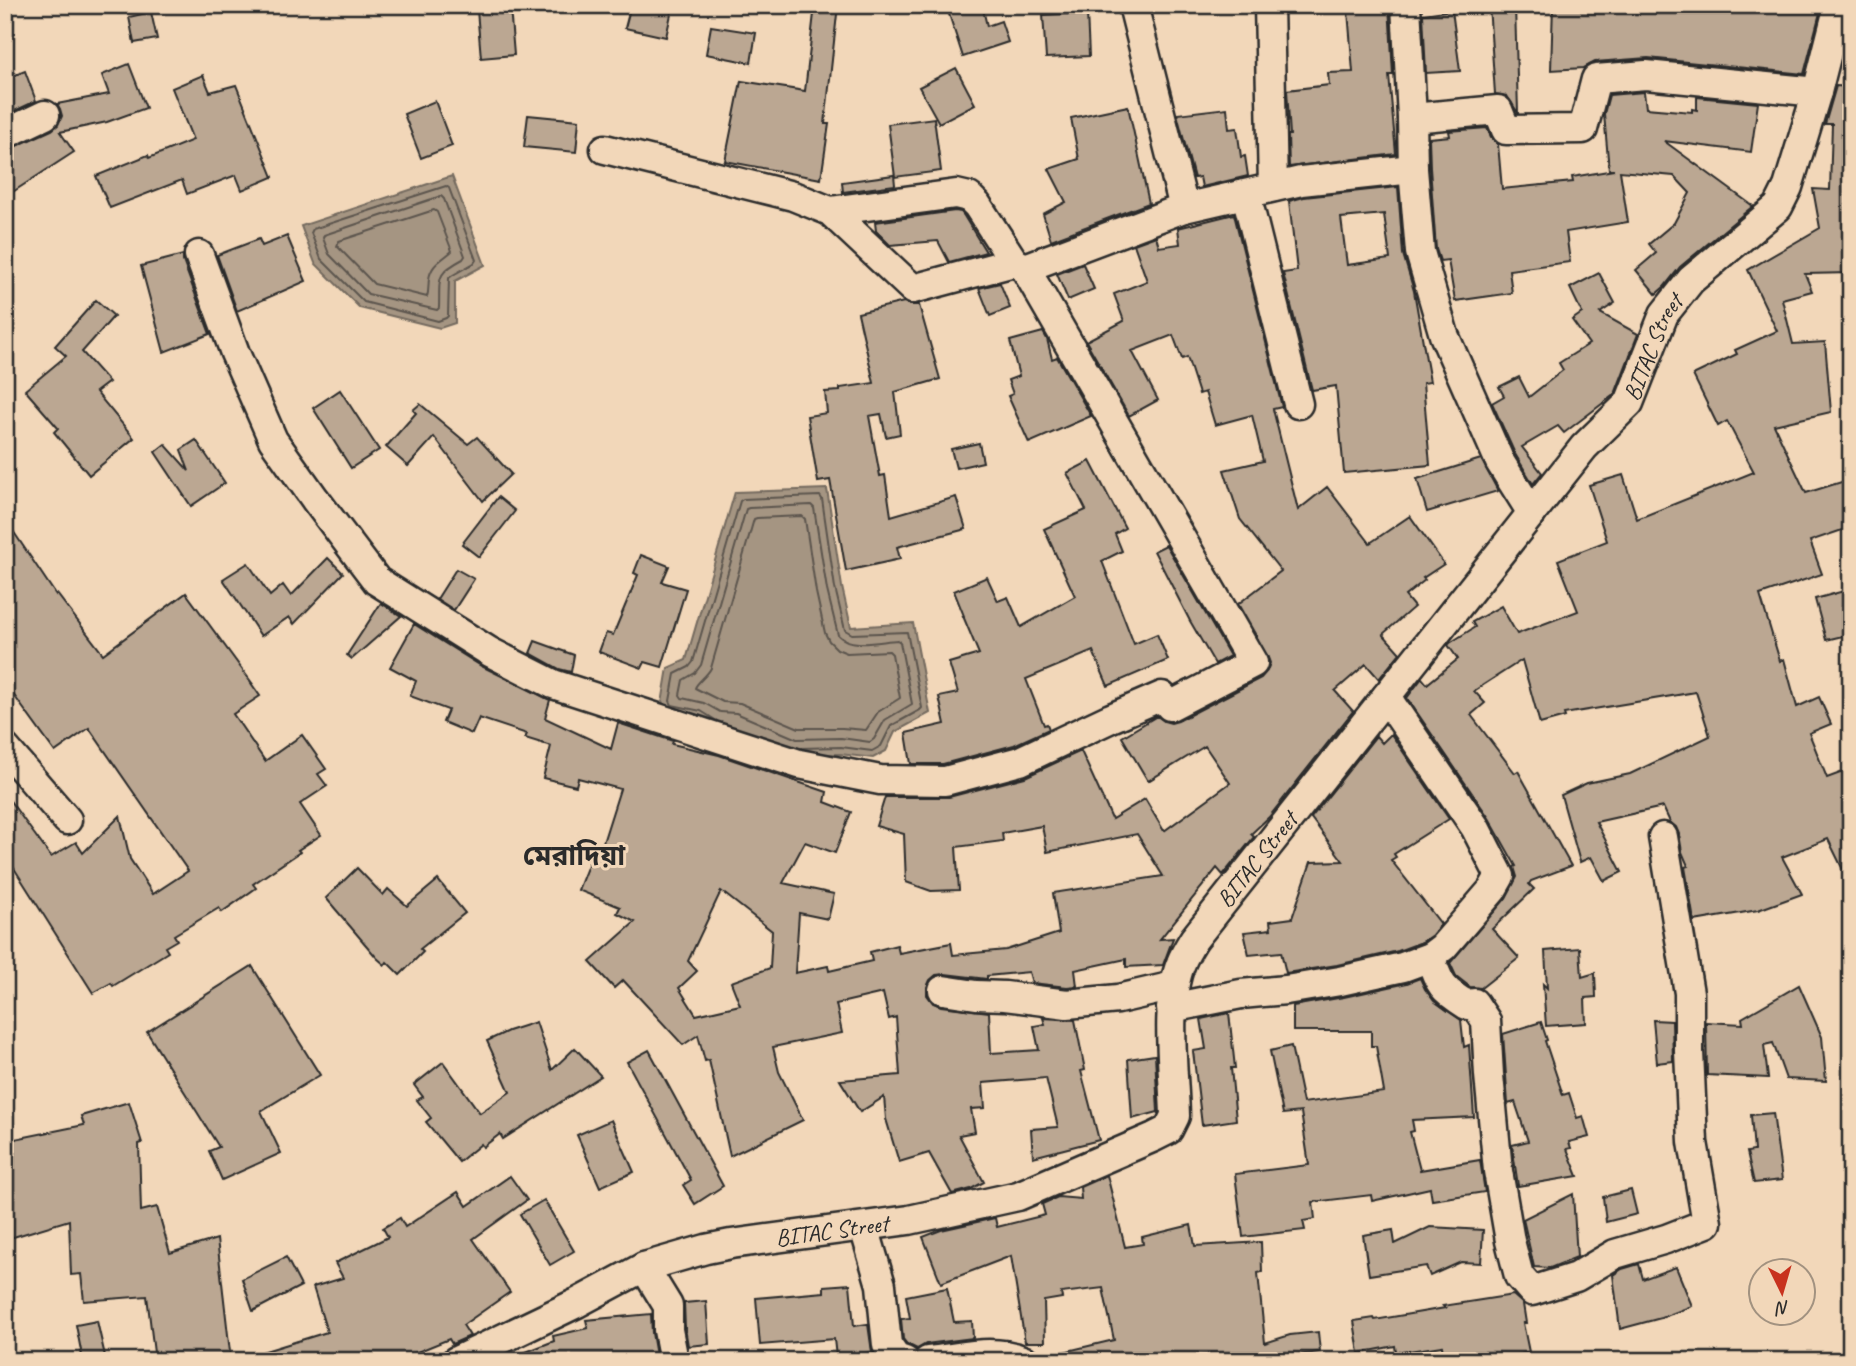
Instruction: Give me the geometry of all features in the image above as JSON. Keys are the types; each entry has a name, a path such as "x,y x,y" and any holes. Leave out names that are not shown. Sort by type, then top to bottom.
{"street":[{"path":"1133,5 1184,208"},
{"path":"1269,5 1273,187"},
{"path":"1406,5 1413,169 1420,252 1444,335 1500,462 1532,513"},
{"name":"BITAC Street","path":"456,1361 577,1303 644,1267 731,1244 909,1220 1018,1195 1168,1130 1175,1116 1173,997 1181,963 1194,939 1584,447 1629,403 1664,314 1691,280 1778,207 1788,187 1817,92 1839,5"},
{"path":"1412,118 1498,110 1506,130 1583,129 1596,79 1646,75 1817,92"},
{"path":"5,134 45,115"},
{"path":"605,149 793,196 830,211 913,289 1019,265 1184,208 1301,181 1413,169"},
{"path":"199,255 235,353 273,440 377,581 490,652 553,684 799,764 880,780 945,781 1020,761 1162,696 1170,706 1253,663 1019,265 977,205 969,197 956,194 830,211"},
{"path":"1246,194 1298,404"},
{"path":"943,990 1067,1004 1241,994 1340,981 1403,967 1430,957 1443,947 1492,890 1500,876 1475,827 1385,697"},
{"path":"5,748 67,820"},
{"path":"1430,957 1439,983 1466,1005 1474,1003 1486,1021 1498,1171 1510,1241 1520,1276 1532,1291 1576,1277 1615,1254 1707,1223 1693,1142 1689,993 1663,837"},
{"path":"864,1227 881,1285 887,1345 896,1358 905,1361"},
{"path":"644,1267 668,1306 668,1330 674,1361"},
{"path":"928,1361 984,1352 1025,1361"}],"water":[{"path":"452,176 485,265 455,281 455,323 440,328 360,308 315,263 301,226"},
{"path":"827,489 851,627 913,623 930,713 895,732 886,751 873,758 840,754 794,755 661,709 668,668 686,660 735,492"}],"building":[{"path":"631,5 673,5 666,37 625,28"},
{"path":"815,5 838,5 825,124 829,124 821,179 725,161 741,81 805,91"},
{"path":"946,5 982,5 987,26 1001,21 1008,42 963,57"},
{"path":"1353,5 1389,5 1393,75 1389,75 1396,154 1289,167 1287,90 1329,85 1328,73 1353,72 1348,11 1353,11"},
{"path":"1489,5 1515,5 1518,113 1507,96 1495,94"},
{"path":"1553,5 1822,5 1804,74 1648,58 1595,62 1584,68 1551,70"},
{"path":"510,7 514,55 481,58 477,10"},
{"path":"1452,10 1460,71 1426,73 1423,14"},
{"path":"151,12 157,39 134,43 129,17"},
{"path":"1087,13 1089,56 1046,58 1043,15"},
{"path":"711,26 756,33 751,63 706,54"},
{"path":"129,64 146,108 107,122 60,132 74,152 5,197 5,151 58,125 62,116 57,104 109,94 102,75"},
{"path":"956,68 975,104 939,123 919,87"},
{"path":"25,71 36,101 6,115 5,79"},
{"path":"203,75 210,92 236,85 273,177 242,190 236,175 187,194 182,180 110,208 96,176 193,140 172,88"},
{"path":"1836,86 1851,87 1851,273 1805,274 1812,291 1782,299 1793,344 1825,342 1831,412 1774,425 1806,493 1851,479 1851,527 1810,541 1822,574 1760,595 1780,661 1784,659 1797,707 1819,697 1831,724 1809,733 1827,778 1851,769 1851,886 1828,839 1782,857 1802,894 1758,910 1694,921 1685,867 1688,866 1679,834 1663,807 1596,822 1622,872 1604,881 1591,857 1580,862 1561,795 1587,783 1630,774 1710,736 1696,692 1564,714 1565,717 1540,724 1522,660 1474,691 1485,703 1471,715 1515,773 1518,771 1571,866 1531,881 1529,884 1534,889 1492,929 1519,958 1481,988 1470,987 1456,976 1450,963 1506,898 1517,877 1516,866 1489,818 1407,698 1422,678 1427,684 1458,659 1448,645 1450,643 1475,627 1472,622 1501,606 1517,634 1578,611 1558,560 1607,541 1589,485 1623,475 1637,519 1754,472 1727,421 1718,426 1693,375 1737,354 1735,350 1777,331 1748,270 1820,228 1813,189 1830,190 1832,124 1825,124"},
{"path":"1644,92 1646,108 1692,112 1692,109 1697,110 1697,97 1758,103 1751,152 1664,141 1753,206 1680,267 1656,294 1636,270 1656,253 1649,244 1674,223 1690,193 1674,176 1620,171 1628,222 1566,232 1570,262 1509,270 1512,293 1455,301 1448,260 1440,261 1436,249 1429,138 1450,136 1449,131 1487,128 1498,144 1502,189 1573,182 1572,177 1614,170 1609,170 1604,114 1609,95"},
{"path":"435,101 452,146 421,158 404,114"},
{"path":"1128,106 1149,203 1051,240 1043,214 1066,202 1049,169 1079,159 1071,118"},
{"path":"1227,108 1229,129 1237,128 1241,157 1245,156 1248,176 1202,187 1200,177 1194,178 1177,114"},
{"path":"528,115 579,120 576,152 524,147"},
{"path":"934,118 941,171 895,177 888,124"},
{"path":"894,175 895,185 843,192 842,182"},
{"path":"1398,187 1403,254 1414,291 1430,382 1423,383 1430,465 1344,473 1336,386 1312,390 1283,273 1297,271 1289,201","holes":["1384,214 1390,259 1347,265 1341,218"]},
{"path":"961,212 986,252 949,262 938,241 890,245 876,231 875,222"},
{"path":"1234,214 1282,407 1273,409 1298,510 1327,487 1370,543 1410,516 1444,564 1423,578 1425,580 1405,596 1414,607 1383,634 1400,653 1379,679 1366,664 1335,691 1353,711 1269,817 1251,834 1254,837 1223,875 1217,868 1160,939 1173,938 1163,965 1126,967 1126,959 1075,970 1077,986 1067,987 1032,983 1029,972 987,976 987,979 945,974 936,975 930,980 927,995 933,1003 989,1012 991,1053 1039,1050 1034,1026 1045,1024 1043,1018 1075,1020 1085,1070 1081,1071 1099,1140 1033,1157 1031,1129 1058,1127 1046,1078 983,1083 985,1108 971,1109 975,1132 959,1135 984,1182 952,1194 929,1153 899,1162 886,1119 884,1097 860,1112 840,1080 900,1075 896,1017 889,1019 883,993 836,1004 842,1033 773,1047 779,1072 803,1120 730,1156 709,1060 705,1061 698,1035 683,1045 623,980 614,988 590,962 635,922 617,913 620,907 578,890 594,850 600,852 620,789 578,778 576,786 543,778 551,746 525,738 527,734 479,718 472,734 443,722 448,710 410,696 416,681 390,667 414,624 481,666 550,700 545,718 611,749 618,723 673,741 672,744 719,755 827,792 825,802 851,812 835,853 805,842 783,883 834,894 828,919 799,913 795,973 828,966 829,971 872,961 870,952 897,945 899,953 951,943 953,955 1006,950 1059,933 1053,893 1163,876 1137,834 1047,852 1042,826 1002,833 1003,841 956,847 959,890 931,891 906,882 904,834 876,826 885,797 949,797 1025,777 1081,751 1112,819 1145,799 1164,831 1230,783 1205,746 1148,781 1122,737 1157,716 1171,723 1178,721 1261,678 1270,663 1238,604 1281,571 1240,519 1224,470 1263,461 1252,415 1215,425 1205,392 1199,394 1187,357 1182,359 1173,335 1132,351 1158,400 1129,416 1086,341 1124,321 1114,294 1147,281 1134,244 1156,236 1159,247 1180,244 1178,228","holes":["721,891 772,931 770,968 731,982 740,1005 696,1015 679,988 697,971 688,961"]},
{"path":"287,236 306,281 237,311 217,255 259,239 262,246"},
{"path":"183,255 210,334 164,352 141,266"},
{"path":"1083,264 1094,289 1068,300 1057,274"},
{"path":"1599,273 1615,303 1600,313 1638,334 1615,394 1564,433 1558,426 1522,447 1542,473 1533,484 1515,454 1492,403 1504,396 1499,387 1519,377 1529,397 1563,370 1559,363 1589,344 1572,320 1582,313 1570,288"},
{"path":"1000,283 1010,308 990,316 979,288"},
{"path":"96,300 114,316 82,352 109,382 96,392 134,438 89,475 54,432 58,428 25,390 66,356 55,346"},
{"path":"904,302 919,305 940,379 895,392 900,434 886,437 881,414 869,416 880,476 885,475 891,516 956,497 966,529 897,547 900,559 846,571 830,480 818,482 807,416 827,413 825,392 874,383 858,313"},
{"path":"1043,332 1052,359 1057,357 1091,416 1029,443 1008,396 1013,394 1008,380 1019,376 1010,341"},
{"path":"340,390 379,450 351,468 313,408"},
{"path":"420,404 468,444 477,437 511,474 483,501 434,437 408,466 386,447 416,413 413,410"},
{"path":"196,440 225,483 191,506 155,452 165,444 189,471 181,450"},
{"path":"979,443 983,462 956,468 951,449"},
{"path":"1481,459 1498,491 1427,512 1417,479"},
{"path":"1090,461 1125,528 1115,534 1122,551 1102,561 1134,644 1157,634 1168,660 1108,686 1093,651 1026,679 1044,725 1047,724 1049,729 1014,745 943,764 911,764 906,733 945,724 939,697 958,693 949,663 979,654 954,591 987,577 998,601 1008,597 1021,627 1075,596 1044,529 1086,510 1067,473"},
{"path":"498,497 515,511 479,557 462,544"},
{"path":"5,519 56,595 103,654 186,593 260,696 233,714 265,761 302,735 326,769 318,774 327,786 300,804 321,835 253,884 256,888 222,912 219,908 174,935 177,940 165,947 168,952 113,986 111,983 93,993 5,854 5,794 51,857 76,842 83,853 120,816 130,859 153,894 188,871 89,728 55,752 5,683"},
{"path":"1166,545 1230,656 1215,664 1154,551"},
{"path":"641,555 669,566 662,582 686,589 662,667 645,662 642,668 599,652 606,633 613,635 638,575 634,573"},
{"path":"328,558 343,573 294,624 289,617 261,636 223,579 248,563 270,596 283,585 291,596"},
{"path":"456,569 474,579 454,610 437,599"},
{"path":"1851,589 1851,634 1826,640 1815,599"},
{"path":"381,603 401,616 352,659 347,655"},
{"path":"535,641 574,655 571,672 559,669 530,653"},
{"path":"1391,734 1449,819 1394,854 1396,857 1391,860 1441,924 1422,942 1398,951 1337,965 1286,973 1281,952 1249,955 1244,932 1271,929 1270,921 1292,918 1311,862 1343,861 1311,818 1376,736 1382,743"},
{"path":"357,868 383,895 388,889 407,906 438,880 465,913 420,949 423,952 400,975 387,962 385,965 377,958 326,898"},
{"path":"1580,948 1582,977 1595,973 1596,997 1585,998 1586,1023 1546,1026 1543,984 1547,988 1545,951"},
{"path":"252,966 320,1075 261,1111 281,1153 222,1180 209,1151 219,1147 147,1032"},
{"path":"1420,978 1434,1001 1461,1020 1464,1047 1469,1045 1474,1117 1412,1120 1414,1131 1410,1132 1420,1170 1480,1160 1485,1192 1432,1200 1430,1188 1372,1201 1371,1195 1313,1202 1315,1219 1303,1221 1305,1230 1243,1237 1235,1174 1309,1165 1301,1112 1283,1114 1270,1051 1291,1046 1303,1103 1384,1092 1376,1046 1371,1046 1371,1031 1293,1031 1293,1006 1344,997"},
{"path":"1799,985 1822,1037 1826,1081 1786,1079 1773,1043 1764,1045 1768,1078 1707,1075 1706,1022 1743,1024 1742,1018"},
{"path":"1229,1013 1235,1068 1231,1068 1236,1120 1202,1125 1193,1051 1206,1049 1201,1019"},
{"path":"1653,1020 1672,1021 1673,1061 1657,1063"},
{"path":"536,1022 552,1070 575,1048 601,1076 503,1139 500,1134 483,1147 481,1144 459,1162 426,1122 431,1118 417,1100 423,1097 414,1085 443,1062 480,1113 510,1092 487,1041"},
{"path":"1541,1022 1563,1095 1569,1093 1577,1118 1583,1116 1589,1137 1569,1142 1571,1148 1567,1149 1578,1176 1518,1186 1512,1145 1528,1141 1515,1102 1508,1104 1503,1034"},
{"path":"649,1050 723,1186 695,1204 683,1185 691,1180 627,1062"},
{"path":"1155,1055 1158,1112 1132,1119 1128,1059"},
{"path":"129,1102 142,1143 139,1144 141,1211 157,1207 170,1253 217,1239 231,1361 155,1361 147,1296 84,1301 81,1274 71,1275 69,1220 10,1238 5,1224 5,1141 84,1125 81,1116"},
{"path":"1773,1113 1782,1180 1754,1183 1747,1152 1754,1151 1751,1115"},
{"path":"611,1120 634,1172 600,1187 577,1135"},
{"path":"1107,1175 1125,1247 1143,1244 1142,1237 1191,1225 1195,1246 1261,1242 1262,1272 1258,1273 1265,1343 1290,1335 1318,1332 1320,1352 1289,1356 1290,1361 1222,1361 1221,1355 1226,1354 1169,1356 1170,1361 1060,1361 1059,1353 1114,1340 1103,1288 1061,1293 1062,1298 1044,1301 1045,1342 1025,1342 1011,1256 941,1283 923,1237 941,1230 995,1218 997,1227 1045,1215 1042,1204 1058,1197 1081,1199 1080,1187"},
{"path":"510,1176 527,1200 473,1239 510,1292 463,1325 470,1336 452,1344 449,1339 395,1361 250,1361 249,1356 327,1332 313,1287 343,1278 335,1263 388,1237 383,1228 400,1218 405,1227 458,1192 467,1206"},
{"path":"1631,1190 1637,1214 1606,1222 1603,1197"},
{"path":"1573,1194 1577,1257 1550,1268 1534,1267 1523,1219"},
{"path":"544,1200 574,1251 550,1265 520,1214"},
{"path":"1430,1227 1483,1230 1481,1263 1461,1262 1430,1276 1426,1266 1369,1275 1363,1235 1393,1230 1395,1244"},
{"path":"286,1257 301,1286 253,1311 242,1279"},
{"path":"1639,1264 1643,1279 1676,1267 1692,1306 1620,1329 1613,1275"},
{"path":"850,1284 854,1326 868,1324 872,1352 836,1357 834,1339 760,1345 756,1298 824,1292 824,1286"},
{"path":"947,1288 954,1322 972,1321 973,1338 926,1344 917,1349 907,1344 903,1339 901,1319 910,1318 906,1296"},
{"path":"1513,1295 1523,1304 1526,1323 1523,1323 1529,1352 1490,1361 1444,1361 1442,1346 1396,1353 1395,1346 1359,1353 1354,1321 1375,1320"},
{"path":"706,1301 709,1344 688,1346 684,1303"},
{"path":"651,1314 657,1361 508,1361 554,1341 553,1336 588,1328 586,1320"},
{"path":"97,1321 105,1356 83,1361 76,1325"}],"district":[{"name":"মেরাদিয়া","path":"574,855"}]}
